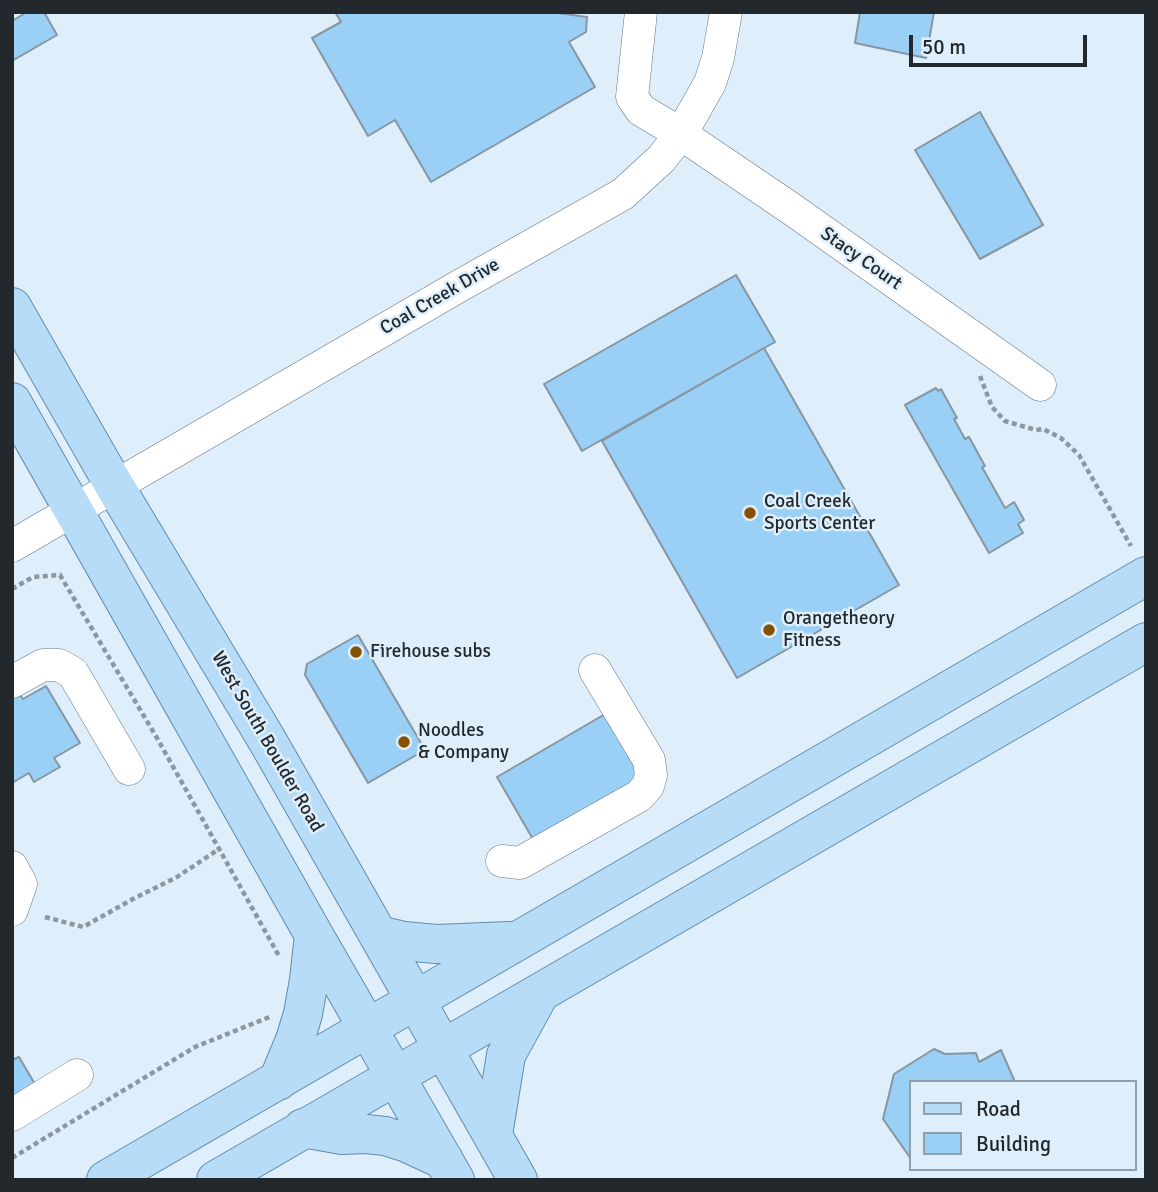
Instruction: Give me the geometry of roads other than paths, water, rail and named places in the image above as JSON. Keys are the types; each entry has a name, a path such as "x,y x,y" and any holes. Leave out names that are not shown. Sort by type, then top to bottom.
{"main road":[{"name":"West South Boulder Road","path":"12,307 114,485 267,740 518,1180"},
{"path":"12,402 449,1170"},
{"path":"106,1180 519,940 1138,561"},
{"path":"216,1180 1146,642"},
{"path":"278,1081 303,1014 314,935"},
{"path":"378,935 436,944 519,940"},
{"path":"493,1135 506,1055 540,993"},
{"path":"303,1128 342,1135 385,1136 407,1143 449,1170"}],"street":[{"name":"Stacy Court","path":"641,12 632,97 640,110 681,134 1040,385"},
{"name":"Coal Creek Drive","path":"12,546 623,194 661,159 681,134 710,83 718,58 726,12"},
{"path":"12,682 43,664 59,665 73,673 129,769"},
{"path":"502,860 520,863 639,796 648,786 651,775 649,760 595,670"},
{"path":"12,867 21,884 12,910"},
{"path":"12,1115 77,1075"}],"place":[{"name":"Coal Creek Sports Center","path":"750,513"},
{"name":"Orangetheory Fitness","path":"769,630"},
{"name":"Firehouse subs","path":"356,652"},
{"name":"Noodles & Company","path":"404,742"}]}
